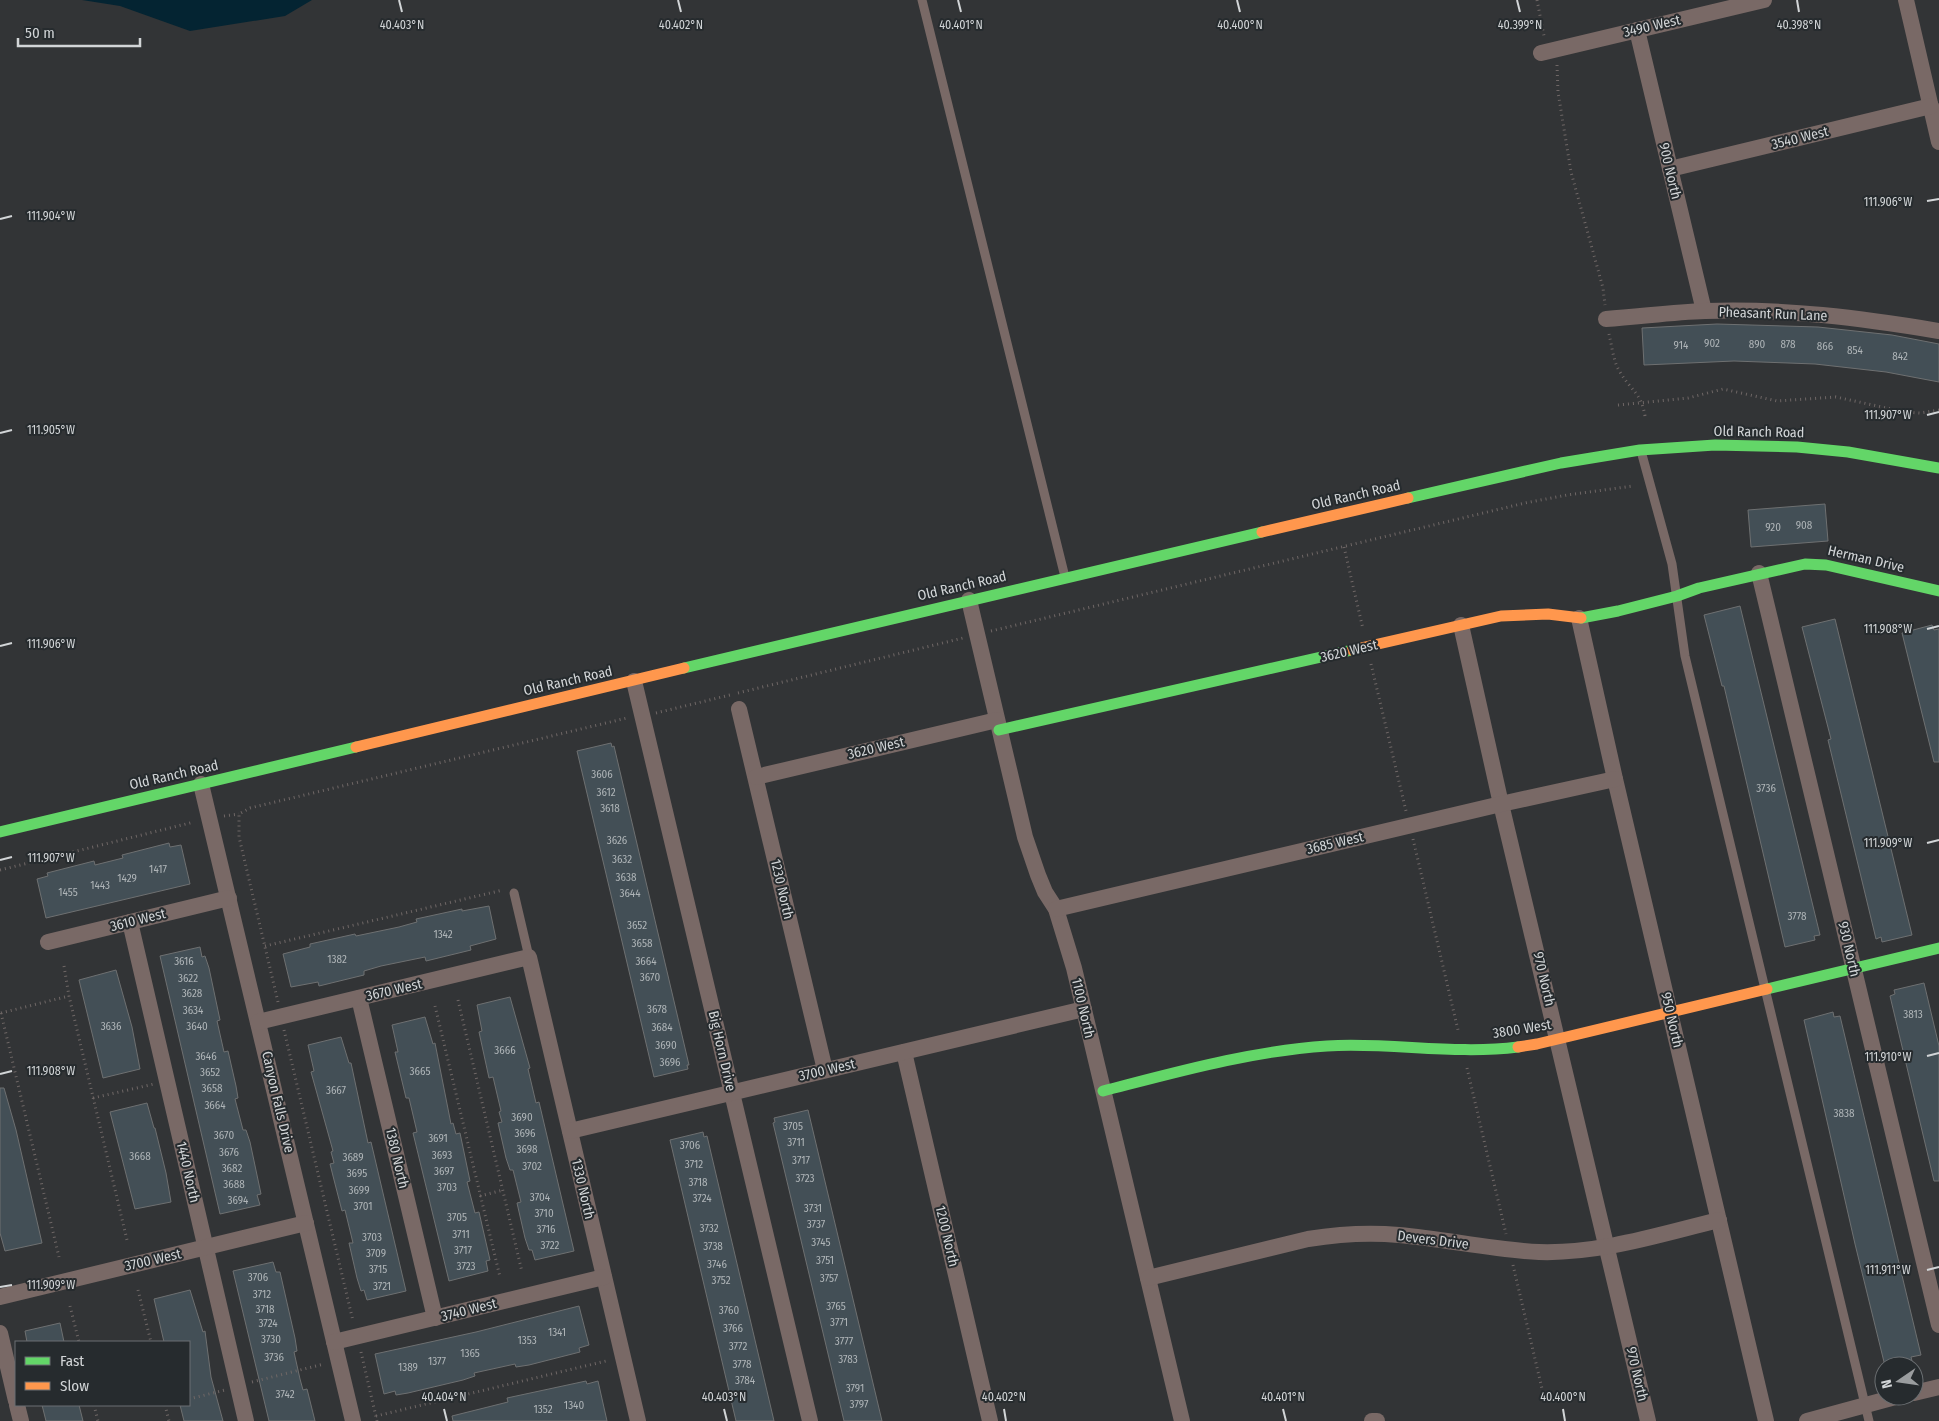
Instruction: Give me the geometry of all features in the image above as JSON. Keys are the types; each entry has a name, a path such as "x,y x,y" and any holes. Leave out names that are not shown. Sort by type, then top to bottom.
{"street":[{"name":"3490 West","path":"1543,46 1637,30 1764,0"},
{"path":"1906,0 1939,142"},
{"name":"900 North","path":"1637,30 1704,311"},
{"name":"3540 West","path":"1670,169 1931,106"},
{"name":"Pheasant Run Lane","path":"1607,319 1704,311 1782,312 1823,315 1939,331"},
{"name":"Old Ranch Road","path":"0,832 1065,577 1561,463 1640,450 1715,445 1797,447 1848,452 1939,468"},
{"name":"Herman Drive","path":"1699,588 1794,565 1816,563 1939,591"},
{"name":"930 North","path":"1759,573 1854,969 1935,1290 1939,1325"},
{"name":"3620 West","path":"756,776 1501,616 1548,614 1578,618 1618,611 1678,596 1699,588"},
{"name":"1100 North","path":"969,600 1031,858 1045,892 1056,909 1084,1009 1182,1421"},
{"name":"950 North","path":"1578,618 1766,1421"},
{"name":"970 North","path":"1461,625 1501,804 1648,1421"},
{"name":"Big Horn Drive","path":"634,681 810,1421"},
{"name":"1230 North","path":"739,708 825,1070"},
{"name":"3685 West","path":"1056,909 1615,779"},
{"name":"Canyon Falls Drive","path":"202,784 353,1421"},
{"name":"3610 West","path":"48,942 229,898"},
{"name":"1440 North","path":"130,922 246,1421"},
{"name":"3800 West","path":"1103,1091 1239,1059 1303,1048 1358,1046 1494,1050 1537,1044 1939,948"},
{"name":"3670 West","path":"258,1022 529,957"},
{"name":"1330 North","path":"529,957 638,1421"},
{"name":"1380 North","path":"359,998 435,1318"},
{"name":"3700 West","path":"570,1131 1084,1009"},
{"name":"1200 North","path":"904,1052 990,1421"},
{"name":"Devers Drive","path":"1148,1278 1308,1239 1355,1234 1401,1235 1514,1250 1567,1251 1607,1246 1719,1220"},
{"name":"3700 West","path":"0,1297 306,1223"},
{"name":"3740 West","path":"334,1342 604,1277"},
{"path":"0,1332 15,1395"},
{"path":"1924,1391 1939,1387"},
{"path":"1807,1421 1874,1402"},
{"path":"18,1406 21,1421"},
{"path":"1372,1421 1377,1421"}],"lane":[{"path":"922,0 1065,577"},
{"path":"1640,450 1672,564 1685,656 1869,1421"},
{"path":"512,891 529,957"}],"path":[{"path":"1537,0 1543,46"},
{"path":"1557,62 1558,92 1571,172 1602,288 1618,371 1637,393 1645,416"},
{"path":"1618,405 1688,398 1723,389 1777,401 1836,397 1905,412 1920,413 1939,410"},
{"path":"671,710 977,634 1526,503 1567,494 1633,486"},
{"path":"1344,546 1364,632"},
{"path":"1371,661 1405,808"},
{"path":"279,1007 238,836 239,814 250,808 620,720"},
{"path":"0,870 189,823"},
{"path":"1414,843 1458,1033"},
{"path":"265,946 512,891"},
{"path":"64,966 69,996 127,1240"},
{"path":"58,1257 0,1013 69,996"},
{"path":"458,1000 522,1272"},
{"path":"435,1006 500,1277"},
{"path":"284,1027 355,1326"},
{"path":"1466,1066 1504,1225"},
{"path":"94,1098 157,1083"},
{"path":"480,1196 503,1190"},
{"path":"1515,1274 1543,1393"},
{"path":"138,1290 151,1341"},
{"path":"70,1306 79,1341"},
{"path":"359,1346 377,1421"},
{"path":"376,1416 606,1361"},
{"path":"247,1383 325,1364"},
{"path":"190,1399 229,1389"},
{"path":"94,1406 98,1421"},
{"path":"165,1406 169,1421"}],"water":[{"path":"82,0 312,0 285,16 190,31 120,6"}],"building":[{"path":"1717,324 1818,327 1892,335 1939,344 1939,382 1886,372 1815,364 1734,361 1644,365 1642,328"},
{"path":"1825,504 1828,541 1751,547 1748,510"},
{"path":"1740,606 1820,935 1814,936 1815,940 1785,947 1724,686 1722,686 1704,615"},
{"path":"1835,619 1912,935 1882,942 1881,937 1876,939 1828,740 1831,739 1802,627"},
{"path":"1932,625 1934,630 1939,629 1939,762 1934,762 1902,633"},
{"path":"611,743 612,747 614,746 689,1065 687,1065 688,1069 654,1077 577,751"},
{"path":"169,843 170,847 181,845 190,884 46,918 37,879 48,876 47,873 94,861 95,865 123,858 122,855"},
{"path":"489,906 496,939 470,946 471,950 426,961 425,957 381,966 364,971 364,975 319,986 318,982 291,987 283,954 310,947 310,944 399,927 417,922 416,919 462,909 462,911"},
{"path":"200,947 202,957 205,956 209,968 220,1020 217,1021 224,1052 228,1051 238,1098 235,1099 243,1130 246,1130 250,1142 261,1194 257,1195 260,1205 220,1214 160,956"},
{"path":"116,970 132,1027 140,1069 103,1078 79,980"},
{"path":"1924,983 1939,1046 1939,1181 1934,1181 1890,996 1895,994 1894,990"},
{"path":"510,997 530,1068 528,1069 536,1103 539,1102 574,1251 535,1260 525,1238 517,1203 521,1202 513,1170 510,1170 506,1158 498,1123 502,1122 499,1112 501,1111 493,1077 489,1078 479,1032 482,1031 477,1005"},
{"path":"1833,1012 1834,1017 1840,1016 1921,1355 1883,1356 1804,1020"},
{"path":"425,1017 433,1044 435,1043 451,1124 453,1123 456,1134 460,1133 470,1181 467,1182 475,1213 479,1212 490,1260 486,1261 488,1271 449,1281 413,1133 417,1132 409,1098 406,1098 395,1052 398,1052 392,1025"},
{"path":"341,1037 349,1063 351,1063 368,1143 371,1142 406,1291 367,1300 364,1290 361,1291 357,1278 349,1243 353,1243 345,1210 342,1211 330,1164 334,1163 331,1152 333,1151 311,1072 314,1071 308,1045"},
{"path":"0,1088 4,1088 16,1130 42,1243 5,1251 0,1233"},
{"path":"147,1103 166,1173 171,1202 135,1209 110,1112"},
{"path":"808,1110 882,1421 844,1421 773,1123 775,1122 774,1118"},
{"path":"703,1132 704,1137 707,1136 774,1421 736,1421 670,1140"},
{"path":"273,1262 276,1272 280,1272 295,1338 297,1351 294,1352 300,1379 303,1390 307,1389 315,1421 269,1421 233,1271"},
{"path":"190,1290 203,1332 205,1331 211,1377 223,1421 184,1421 180,1406 190,1406 190,1341 164,1341 154,1299"},
{"path":"579,1306 589,1345 579,1348 580,1352 529,1365 516,1367 515,1364 474,1373 475,1376 463,1380 408,1393 396,1395 395,1391 384,1394 375,1354 476,1332"},
{"path":"60,1323 64,1341 27,1341 25,1331"},
{"path":"586,1381 587,1384 598,1381 607,1421 453,1421 452,1416 508,1402 507,1398"},
{"path":"42,1406 79,1406 83,1421 46,1421"}],"traffic: fast":[{"path":"1408,498 1561,463 1640,450 1715,445 1797,447 1848,452 1939,468"},
{"path":"684,668 1262,532"},
{"path":"1581,618 1618,611 1677,596 1699,588 1805,564 1826,565 1939,591"},
{"path":"999,730 1352,650"},
{"path":"0,832 356,747"},
{"path":"1767,989 1939,948"},
{"path":"1103,1091 1214,1063 1270,1052 1351,1045 1470,1050 1518,1047"}],"traffic: slow":[{"path":"1262,532 1408,498"},
{"path":"1352,650 1501,616 1548,614 1581,618"},
{"path":"356,747 684,668"},
{"path":"1518,1047 1767,989"}]}
